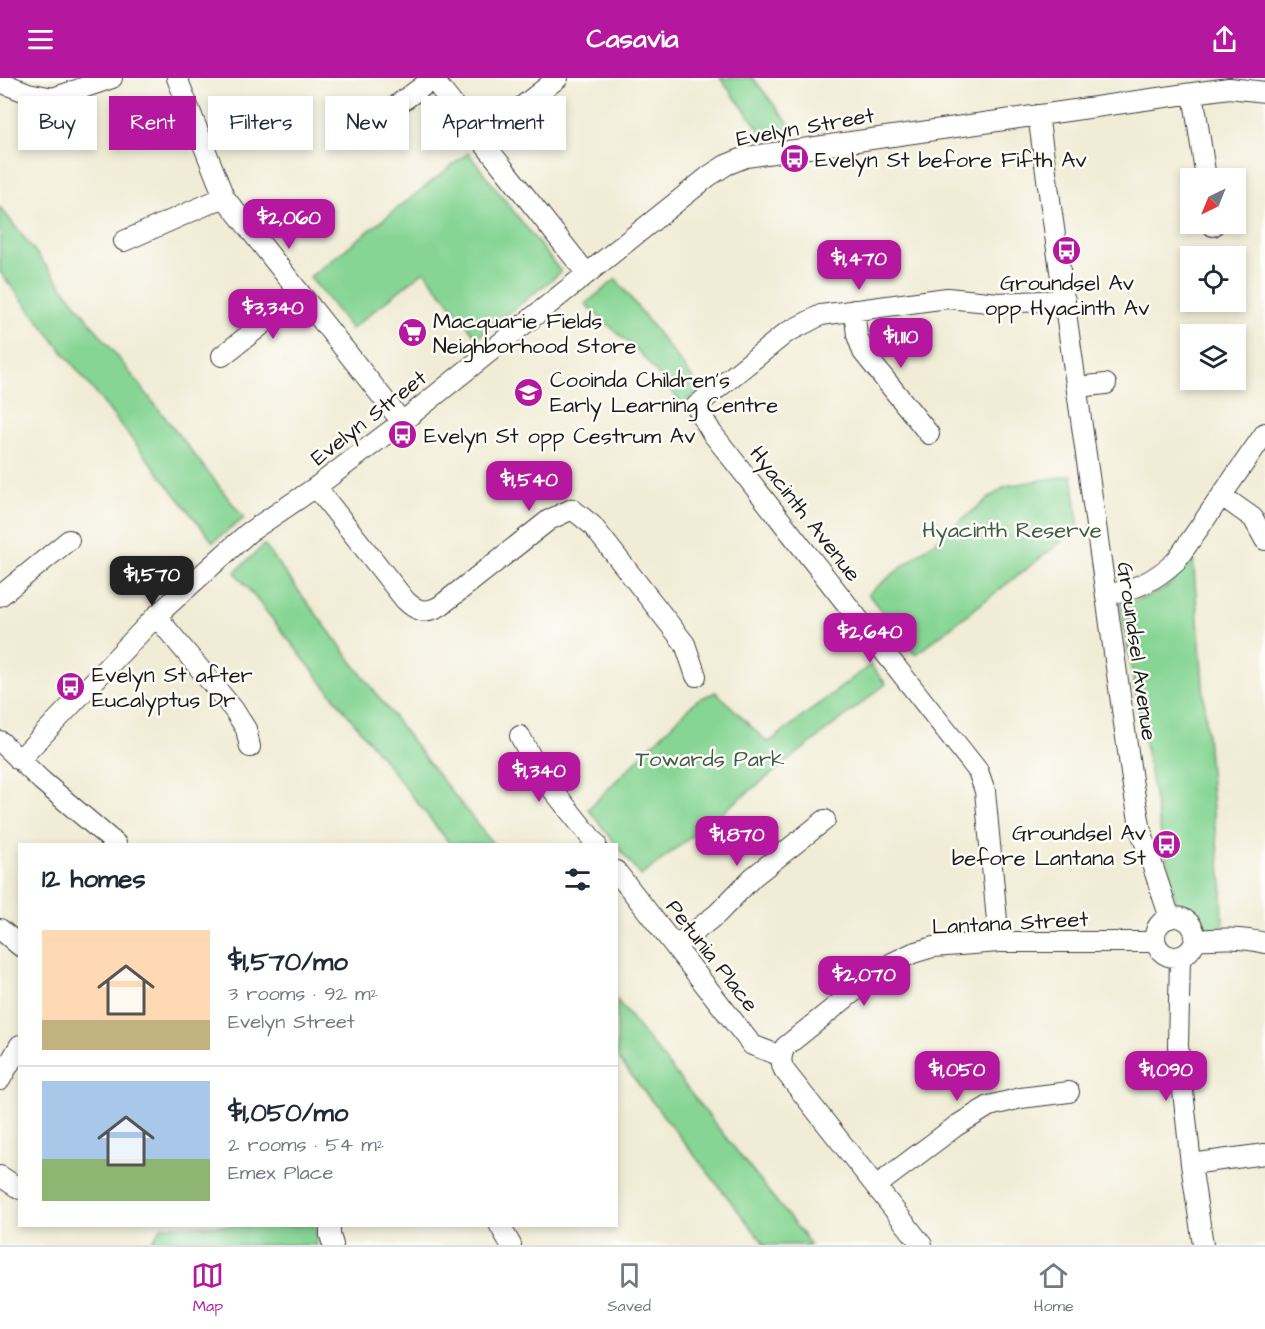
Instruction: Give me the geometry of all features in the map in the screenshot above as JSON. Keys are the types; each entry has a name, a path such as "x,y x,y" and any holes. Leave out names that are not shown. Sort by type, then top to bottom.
{"street":[{"path":"0,82 28,93 54,98 112,78"},
{"path":"177,78 224,197 402,422"},
{"path":"409,96 433,78 447,96"},
{"path":"535,96 558,78"},
{"name":"Evelyn Street","path":"23,763 159,619 316,487 402,422 709,176 726,165 746,157 1228,88 1259,87"},
{"path":"1193,93 1204,168"},
{"name":"Groundsel Avenue","path":"1038,115 1132,780 1141,831 1170,918"},
{"path":"490,150 587,274"},
{"path":"124,241 224,197"},
{"path":"222,356 300,295"},
{"name":"Hyacinth Avenue","path":"999,942 985,791 978,771 712,433 696,406 786,333 821,315 946,298 999,303 1065,300"},
{"path":"854,310 857,335 863,352 929,434"},
{"path":"1077,387 1106,384"},
{"path":"1106,595 1143,585 1176,561 1265,434"},
{"path":"316,487 405,600 413,608 423,612 440,606 549,520 572,509 592,525 685,644 696,676"},
{"path":"1222,496 1253,518 1265,540"},
{"path":"0,596 69,540"},
{"path":"159,619 234,710 246,729 249,747"},
{"path":"520,736 540,774 595,843"},
{"path":"0,741 115,843"},
{"path":"676,946 717,914 753,877 825,820"},
{"name":"Petunia Place","path":"618,874 752,1045 781,1056"},
{"path":"1178,917 1188,922 1195,932 1195,940 1190,951 1180,957 1165,955 1155,942 1157,927 1170,918 1178,917"},
{"path":"0,929 18,944"},
{"path":"1195,940 1250,939 1265,943"},
{"name":"Lantana Street","path":"781,1056 791,1041 872,977 892,963 913,953 933,947 999,942 1155,942"},
{"path":"1180,957 1178,1046 1191,1164 1196,1244"},
{"path":"0,1080 18,1048"},
{"path":"781,1056 784,1070 922,1245"},
{"path":"876,1186 956,1126 989,1106 1012,1100 1070,1092"},
{"path":"1191,1164 1265,1154"},
{"path":"0,1176 18,1189"},
{"path":"330,1227 333,1245"},
{"path":"501,1227 511,1245"}],"green space":[{"path":"720,78 753,78 793,129 762,133"},
{"path":"468,153 561,272 477,338 424,271 351,329 310,277"},
{"path":"0,207 244,518 213,542 0,272"},
{"path":"616,279 701,389 682,404 641,354 585,304"},
{"name":"Hyacinth Reserve","path":"1072,475 1079,528 915,655 868,594 1006,486"},
{"path":"264,545 424,757 492,843 449,843 235,572"},
{"path":"1193,557 1213,811 1222,883 1223,929 1220,931 1201,927 1177,906 1161,835 1120,604 1145,598 1162,590 1177,577"},
{"name":"Towards Park","path":"870,665 886,684 641,876 618,847 618,843 615,843 588,809 697,700 716,692 768,743"},
{"path":"618,1001 811,1245 765,1245 618,1058"},
{"path":"161,1227 316,1227 317,1245 150,1245"}],"place":[{"name":"Evelyn St before Fifth Av","path":"794,159"},
{"name":"Groundsel Av opp Hyacinth Av","path":"1067,250"},
{"name":"Macquarie Fields Neighborhood Store","path":"412,333"},
{"name":"Cooinda Children’s Early Learning Centre","path":"529,392"},
{"name":"Evelyn St opp Cestrum Av","path":"403,435"},
{"name":"Evelyn St after Eucalyptus Dr","path":"71,687"},
{"name":"Groundsel Av before Lantana St","path":"1167,845"}]}
